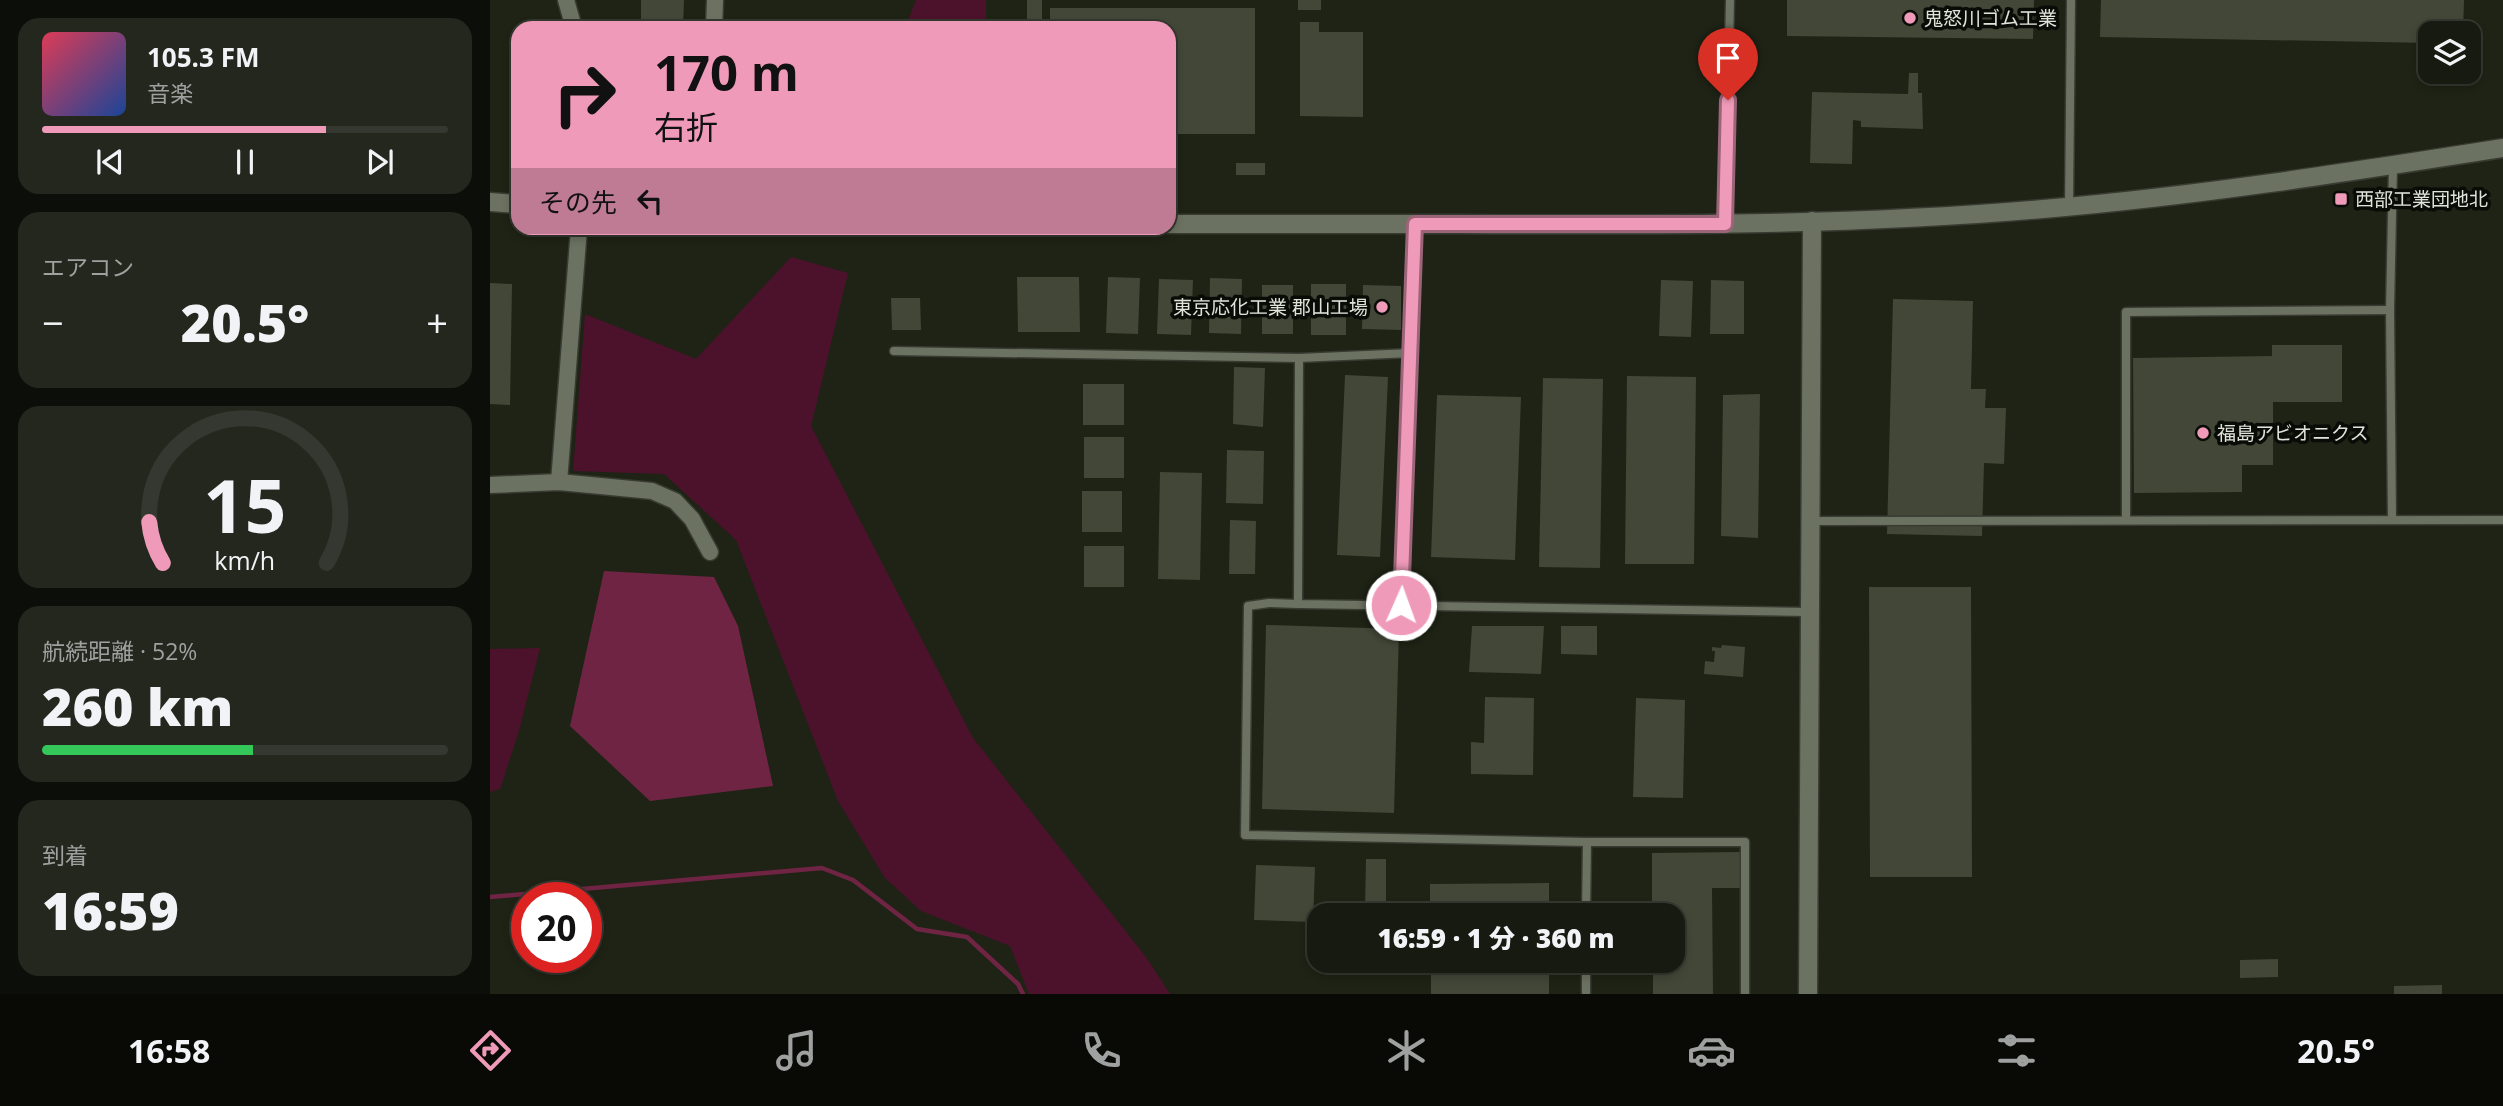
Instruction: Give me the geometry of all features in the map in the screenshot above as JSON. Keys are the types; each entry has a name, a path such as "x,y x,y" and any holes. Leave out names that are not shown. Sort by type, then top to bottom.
{"street":[{"path":"566,0 572,21"},
{"path":"714,21 715,0"},
{"path":"1176,224 1725,224 2069,207 2393,166 2503,148"},
{"path":"490,202 511,204"},
{"path":"1808,994 1812,221"},
{"path":"559,482 579,235"},
{"path":"490,485 559,482 652,491 674,501 692,519 710,552"}],"lane":[{"path":"1725,224 1730,0"},
{"path":"2069,207 2071,0"},
{"path":"2392,520 2389,310 2393,166"},
{"path":"1401,605 1415,224"},
{"path":"2126,520 2126,312 2389,310"},
{"path":"894,351 1299,358 1411,353"},
{"path":"1298,604 1299,358"},
{"path":"1811,521 2503,520"},
{"path":"1745,994 1745,842 1587,842 1245,835 1248,606 1269,603 1809,612"},
{"path":"1586,903 1587,842"},
{"path":"1586,973 1586,994"}],"shaded area":[{"path":"916,0 986,0 986,21 908,21"},
{"path":"791,257 848,273 811,426 973,738 1146,957 1170,994 1029,994 1010,946 921,911 885,878 838,801 736,540 664,474 573,471 585,314 696,359"},
{"path":"604,571 714,577 738,626 773,786 650,801 570,726"},
{"path":"540,648 519,731 500,789 490,792 490,649"}],"building":[{"path":"641,0 684,0 683,21 641,21"},
{"path":"1027,0 1042,0 1042,21 1027,21"},
{"path":"1298,0 1321,0 1321,10 1298,10"},
{"name":"鬼怒川ゴム工業","path":"1787,0 2034,0 2033,39 1787,36"},
{"path":"2101,0 2464,0 2463,21 2418,21 2418,43 2100,37"},
{"path":"1050,8 1255,8 1255,134 1176,134 1176,21 1050,21"},
{"path":"1300,22 1319,22 1319,32 1363,32 1363,117 1300,116"},
{"path":"1909,73 1918,73 1918,93 1922,93 1923,129 1861,127 1861,121 1853,120 1852,164 1810,163 1812,92 1908,94"},
{"path":"1236,163 1265,163 1265,175 1236,175"},
{"path":"1017,277 1079,277 1080,332 1018,332"},
{"path":"1108,277 1140,278 1138,334 1106,333"},
{"path":"1210,278 1242,279 1241,334 1209,333"},
{"path":"1159,279 1193,280 1191,335 1157,334"},
{"path":"1661,280 1693,281 1691,337 1659,336"},
{"path":"1711,280 1744,281 1744,334 1710,334"},
{"path":"490,283 512,284 510,405 490,404"},
{"path":"1311,284 1346,284 1346,335 1311,335"},
{"path":"1262,285 1293,285 1293,334 1262,334"},
{"name":"東京応化工業 郡山工場","path":"1363,285 1401,286 1401,330 1362,329"},
{"path":"891,298 920,298 921,330 892,330"},
{"path":"1893,299 1973,301 1971,389 1986,389 1985,408 2006,408 2004,464 1984,463 1982,536 1887,534"},
{"name":"福島アビオニクス","path":"2272,345 2342,345 2342,402 2273,402 2273,465 2242,465 2242,492 2134,493 2133,358 2272,356"},
{"path":"1234,367 1265,368 1263,427 1233,424"},
{"path":"1345,375 1388,377 1380,557 1337,555"},
{"path":"1627,376 1696,377 1694,564 1625,564"},
{"path":"1543,378 1603,379 1600,568 1539,567"},
{"path":"1083,384 1124,384 1124,425 1083,425"},
{"path":"1760,394 1758,538 1721,536 1723,395"},
{"path":"1437,395 1521,397 1515,560 1431,557"},
{"path":"1084,437 1124,437 1124,478 1084,478"},
{"path":"1227,450 1264,451 1263,504 1226,503"},
{"path":"1160,472 1202,473 1200,580 1158,579"},
{"path":"1082,491 1122,491 1122,532 1082,532"},
{"path":"1230,520 1256,521 1255,574 1229,574"},
{"path":"1084,546 1124,546 1124,587 1084,587"},
{"path":"1869,587 1971,587 1972,877 1870,877"},
{"path":"1266,625 1399,629 1394,813 1262,809"},
{"path":"1472,626 1544,626 1541,674 1469,672"},
{"path":"1561,626 1597,626 1597,655 1561,654"},
{"path":"1722,645 1745,647 1743,677 1704,674 1705,661 1714,662 1715,651 1712,651 1712,647 1721,648"},
{"path":"1485,697 1534,698 1533,775 1471,774 1471,742 1484,743"},
{"path":"1636,698 1685,700 1683,798 1633,797"},
{"path":"1740,852 1741,888 1712,888 1713,994 1653,994 1653,973 1685,973 1685,903 1652,903 1652,853"},
{"path":"1366,859 1386,859 1386,903 1365,903"},
{"path":"1256,865 1315,867 1314,903 1307,903 1307,922 1254,920"},
{"path":"1549,883 1549,903 1430,903 1430,884"},
{"path":"2278,959 2278,977 2240,978 2240,960"},
{"path":"1431,973 1549,973 1549,994 1431,994"},
{"path":"2442,985 2442,994 2394,994 2394,986"}],"waterway":[{"path":"490,897 822,868 853,880 917,929 967,937 1018,984 1023,994"}],"place":[{"name":"鬼怒川ゴム工業","path":"1910,18"},
{"name":"西部工業団地北","path":"2341,199"},
{"name":"東京応化工業 郡山工場","path":"1382,307"},
{"name":"福島アビオニクス","path":"2203,433"}],"route":[{"path":"1401,605 1415,224 1725,224 1728,100"}]}
